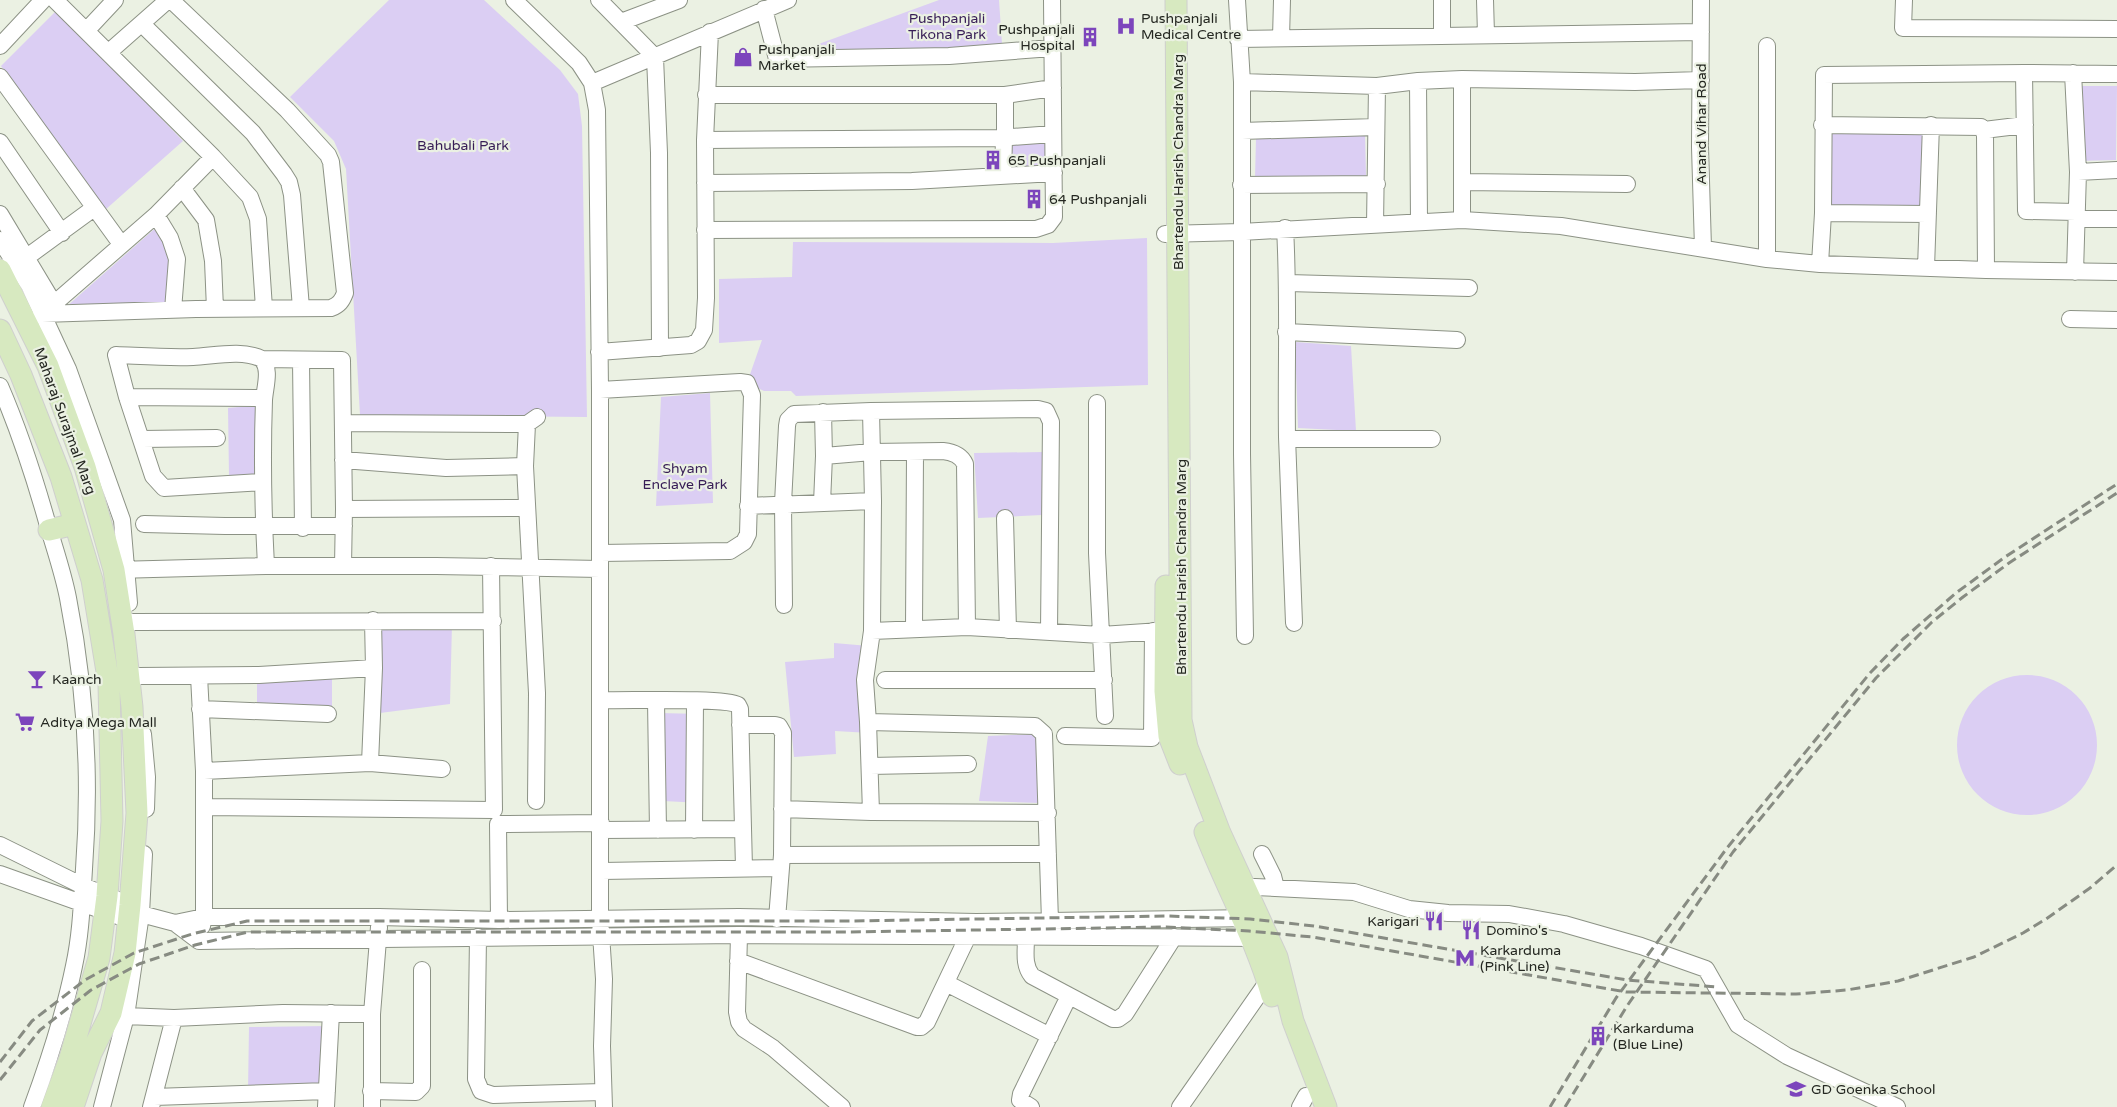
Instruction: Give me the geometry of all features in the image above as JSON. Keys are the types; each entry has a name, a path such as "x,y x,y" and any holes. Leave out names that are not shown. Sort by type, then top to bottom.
{"main road":[{"name":"Bhartendu Harish Chandra Marg","path":"1164,0 1172,233"},
{"name":"Bhartendu Harish Chandra Marg","path":"1176,0 1167,631 1187,746 1220,833 1237,890 1259,938 1264,968 1281,1030 1305,1103"},
{"name":"Maharaj Surajmal Marg","path":"0,270 41,313 48,366 85,467 119,570 132,717 137,814 133,913 111,1012 92,1053 73,1107"},
{"name":"Maharaj Surajmal Marg","path":"0,330 25,384 61,478 92,580 109,684 112,821 106,904 99,958 70,1058 52,1107"},
{"path":"49,530 75,524"},
{"name":"Bhartendu Harish Chandra Marg","path":"1259,938 1277,957 1293,1021 1326,1107"}],"street":[{"path":"0,46 43,0"},
{"path":"55,0 238,182 250,197 258,219 264,308"},
{"path":"86,31 115,0"},
{"path":"41,313 332,308 337,305 345,293 331,162 328,155 293,116 169,0 109,52"},
{"path":"478,937 476,1079 481,1091 493,1095 604,1100 602,1046 604,979 600,919 602,871 597,110 592,84 579,63 514,0"},
{"path":"599,0 655,58 660,153 660,348"},
{"path":"621,22 679,0"},
{"path":"592,84 788,0"},
{"path":"705,230 1036,229 1048,225 1054,217 1052,0"},
{"path":"1237,0 1242,82 1241,232 1245,636"},
{"path":"1281,38 1282,0"},
{"path":"1442,0 1442,36"},
{"path":"1485,0 1486,34"},
{"name":"Anand Vihar Road","path":"1701,0 1700,147 1703,248"},
{"path":"1904,0 1903,28 2117,29"},
{"path":"764,9 777,59 948,56 1052,48"},
{"path":"142,24 253,133 289,182 292,195 301,308"},
{"path":"599,352 692,345 702,336 706,298 705,140 710,32"},
{"path":"1238,39 1701,32"},
{"path":"1767,46 1767,259"},
{"path":"2024,73 2026,210 2117,218"},
{"path":"2073,73 2078,172 2075,272"},
{"path":"1820,264 1823,212 1822,125 1824,75 2117,74"},
{"path":"0,77 121,244"},
{"path":"1242,82 1377,86 1418,81 1462,79 1635,82 1700,80"},
{"path":"1462,79 1462,220"},
{"path":"1418,81 1419,222"},
{"path":"1375,225 1377,86"},
{"path":"706,95 1005,95 1052,88"},
{"path":"1003,176 1005,95"},
{"path":"1822,125 1976,126 1984,130 2025,125"},
{"path":"1926,268 1930,126"},
{"path":"1242,131 1376,127"},
{"path":"1984,130 1986,270"},
{"path":"705,140 1004,138 1053,134"},
{"path":"0,142 62,233"},
{"path":"41,313 156,215 213,157"},
{"path":"2078,172 2117,170"},
{"path":"705,184 912,181 1054,173"},
{"path":"1462,182 1627,184"},
{"path":"1241,185 1377,184"},
{"path":"182,188 206,220 213,261 215,309"},
{"path":"27,257 94,208"},
{"path":"1823,212 1928,214"},
{"path":"0,214 27,257 41,313"},
{"path":"156,215 170,238 177,259 173,310"},
{"path":"1172,233 1241,232 1285,228 1462,220 1562,226 1767,259 1820,264 1986,270 2117,272"},
{"path":"1285,228 1288,283 1286,332 1288,438 1294,623"},
{"path":"0,240 29,285 41,313"},
{"path":"1288,283 1469,288"},
{"path":"2070,319 2117,320"},
{"path":"1286,332 1457,340"},
{"path":"262,482 164,488 153,476 127,397 116,356 192,357 243,354 254,355 262,359 342,360 343,566"},
{"path":"262,359 267,367 264,398 262,482 266,566"},
{"path":"301,360 302,528"},
{"path":"102,1107 126,1016 133,913 147,777 131,622 119,570 266,566 531,566 730,551 744,542 748,534 752,395 747,383 600,390"},
{"path":"0,386 10,409 37,488 68,596 86,727 87,828 82,904 74,965 56,1039 32,1107"},
{"path":"127,397 264,398"},
{"path":"1096,403 1098,553 1105,716"},
{"path":"784,605 783,503 788,420 794,414 801,412 1046,410 1051,422 1048,632"},
{"path":"871,411 873,501 872,631 866,680 871,812"},
{"path":"822,503 823,412"},
{"path":"343,423 532,420 525,466 537,693 536,801"},
{"path":"142,439 218,438"},
{"path":"1288,438 1432,439"},
{"path":"824,456 872,452 950,452 963,459 965,464 967,627"},
{"path":"914,453 914,629"},
{"path":"343,460 446,468 525,466"},
{"path":"748,506 783,503 873,501"},
{"path":"344,508 527,508"},
{"path":"1005,518 1008,630"},
{"path":"144,524 302,528 344,526"},
{"path":"204,808 494,810 491,566"},
{"path":"370,763 374,668 373,620"},
{"path":"131,622 492,621"},
{"path":"872,631 967,627 1102,635 1167,631 1152,738 1065,736"},
{"path":"138,676 259,675 374,668"},
{"path":"199,676 204,771 204,917 199,941"},
{"path":"885,680 1104,680"},
{"path":"601,700 734,703 740,709 744,868"},
{"path":"656,701 658,830"},
{"path":"694,830 695,701"},
{"path":"200,709 328,714"},
{"path":"868,722 1035,726 1044,734 1050,921"},
{"path":"740,725 768,723 779,726 782,729 781,861 777,919"},
{"path":"204,771 370,763 442,769"},
{"path":"870,766 968,764"},
{"path":"782,809 871,812 1048,813"},
{"path":"499,920 498,824 658,830 742,829"},
{"path":"0,846 41,864 83,886 106,904"},
{"path":"602,871 744,868 781,861 1048,854"},
{"path":"1262,854 1276,888"},
{"path":"0,874 82,904 106,904 175,924 199,941 739,935 967,938 1259,938"},
{"path":"1237,890 1276,888 1354,892 1409,909 1438,912 1509,914 1574,927 1640,946 1706,969 1738,1025 1788,1056 1897,1107"},
{"path":"175,924 204,917 379,917 499,920 740,917 976,922 1250,918"},
{"path":"379,917 379,938 372,1014 372,1099 416,1092 422,1086 422,970"},
{"path":"739,935 738,1022 744,1029 772,1048 842,1107"},
{"path":"1026,938 1027,970 1032,976 1113,1019 1122,1016 1174,937"},
{"path":"738,961 921,1027 927,1022 967,938"},
{"path":"1180,1107 1268,981"},
{"path":"946,983 1050,1036"},
{"path":"1021,1105 1021,1094 1069,996"},
{"path":"126,1016 174,1018 283,1013 372,1014"},
{"path":"174,1018 153,1102 327,1099 331,1013"}],"green space":[{"name":"Bahubali Park","path":"389,0 484,0 560,70 578,94 582,126 587,417 360,415 346,169 334,141 290,97"},
{"name":"Pushpanjali Tikona Park","path":"939,0 999,0 1002,44 941,54 794,53"},
{"path":"57,10 183,141 105,210 1,66"},
{"path":"2079,86 2117,86 2116,160 2077,161"},
{"path":"1826,133 1927,135 1925,207 1824,205"},
{"path":"1365,134 1366,176 1255,178 1256,138"},
{"path":"1045,137 1046,172 1011,173 1010,139"},
{"path":"160,224 177,244 176,306 66,307"},
{"path":"1147,238 1148,385 796,396 791,391 764,391 747,383 762,340 719,343 719,279 792,277 793,242 1053,243"},
{"path":"1295,342 1351,346 1356,431 1298,428"},
{"name":"Shyam Enclave Park","path":"710,393 713,503 656,506 661,397"},
{"path":"263,405 264,473 229,476 228,408"},
{"path":"1044,452 1042,515 978,518 974,453"},
{"path":"452,624 450,704 380,713 382,629"},
{"path":"834,643 869,646 870,733 835,731 836,754 794,757 785,662 834,658"},
{"path":"257,674 332,674 332,707 257,711"},
{"path":"2027,675 2041,676 2054,680 2076,696 2092,718 2096,731 2096,759 2092,772 2076,794 2054,810 2041,814 2027,815 2013,814 2000,810 1978,794 1962,772 1958,759 1957,745 1958,731 1962,718 1978,696 2000,680 2013,676"},
{"path":"659,713 701,714 702,803 663,801"},
{"path":"1040,734 1039,803 979,801 988,736"},
{"path":"329,1026 327,1090 248,1091 249,1027"}],"railway":[{"path":"1550,1107 1616,998 1727,848 1870,673 1903,639 1956,593 2005,557 2117,484"},
{"path":"1565,1107 1627,1006 1733,852 1876,678 1932,622 1963,597 2009,563 2117,493"},
{"path":"0,1080 40,1030 91,990 139,964 195,945 248,932 851,932 1166,927 1249,931 1312,937 1626,992 1796,994 1847,990 1898,981 1974,957 2023,933 2046,919 2090,888 2117,865"},
{"path":"0,1062 32,1021 85,980 134,953 192,934 247,921 851,921 1166,916 1250,919 1314,926 1627,980 1718,987"}],"place":[{"name":"Pushpanjali Medical Centre","path":"1126,26"},
{"name":"Pushpanjali Hospital","path":"1090,37"},
{"name":"Pushpanjali Market","path":"743,57"},
{"name":"65 Pushpanjali","path":"993,160"},
{"name":"64 Pushpanjali","path":"1034,199"},
{"name":"Kaanch","path":"37,679"},
{"name":"Aditya Mega Mall","path":"25,722"},
{"name":"Karigari","path":"1434,921"},
{"name":"Domino's","path":"1471,930"},
{"name":"Karkarduma (Pink Line)","path":"1465,958"},
{"name":"Karkarduma (Blue Line)","path":"1598,1036"},
{"name":"GD Goenka School","path":"1796,1089"}]}
